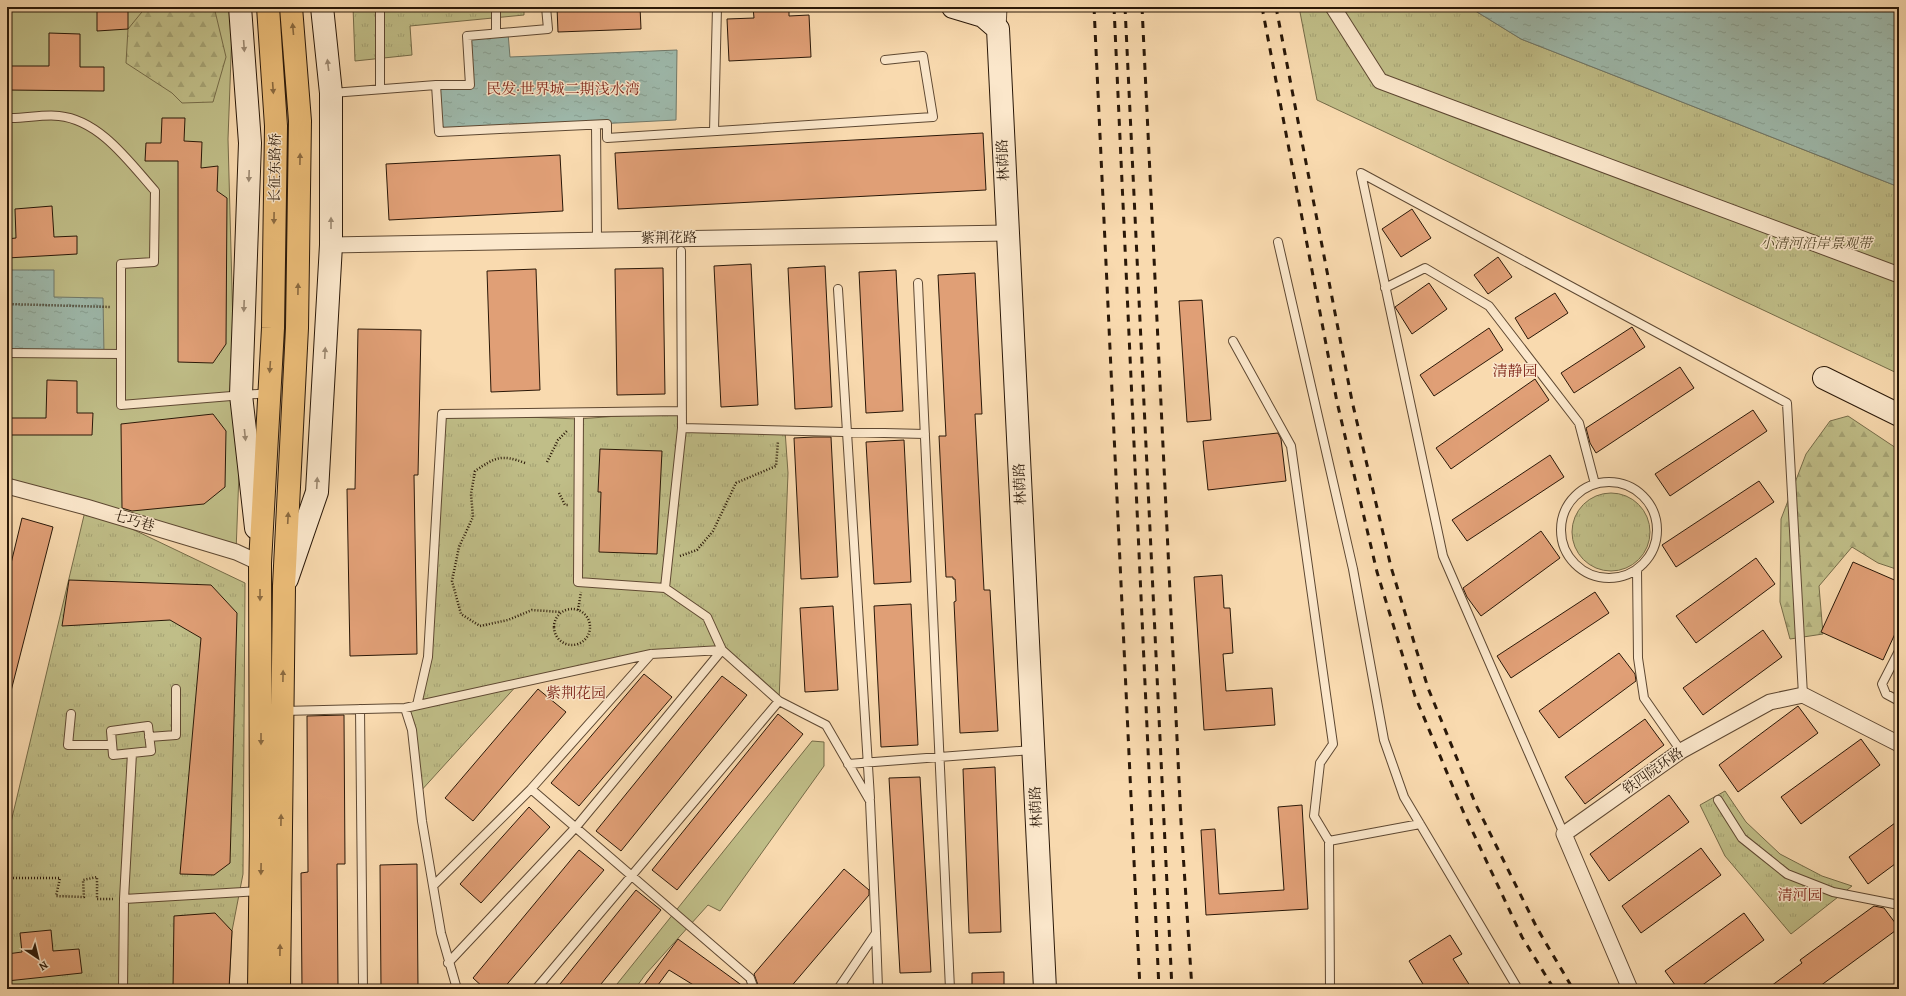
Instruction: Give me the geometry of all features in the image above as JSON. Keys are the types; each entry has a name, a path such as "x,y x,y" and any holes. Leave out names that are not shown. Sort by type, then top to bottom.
{"main road":[{"name":"长征东路桥","path":"268,7 276,126 273,328 260,563 272,711"},
{"name":"长征东路桥","path":"272,711 284,586 297,328 300,121 291,7"},
{"path":"259,989 261,891 272,711"},
{"path":"272,711 279,989"}],"street":[{"path":"240,7 250,143 241,394 260,563"},
{"path":"284,586 317,492 331,245 331,93 322,7"},
{"path":"953,7 983,16 998,29"},
{"path":"998,29 999,7"},
{"path":"1333,7 1380,81 1899,275"},
{"name":"林荫路","path":"998,29 1046,989"},
{"name":"紫荆花路","path":"331,245 597,239 1007,233"},
{"path":"1824,378 1899,415"},
{"name":"七巧巷","path":"7,486 86,507 229,550 260,563"},
{"path":"1803,695 1899,744"},
{"name":"铁四院环路","path":"1564,834 1681,751 1770,702 1803,695"},
{"path":"1564,834 1630,989"}],"lane":[{"path":"380,7 380,89"},
{"path":"496,7 496,33"},
{"path":"331,93 436,85 470,85 467,36 548,29 546,7"},
{"path":"714,131 717,7"},
{"path":"436,85 440,132 607,124 607,138 933,117 923,56 885,60"},
{"path":"7,118 59,116 84,124 115,145 155,191 154,262 121,264 121,404 269,393"},
{"path":"596,125 597,239"},
{"path":"1564,834 1443,556 1360,173 1787,403 1803,695"},
{"path":"1278,242 1353,569 1384,740 1404,797 1518,989"},
{"path":"665,588 682,428 682,251"},
{"path":"1385,288 1425,268 1489,306 1579,423 1596,484"},
{"path":"918,283 950,989"},
{"path":"838,289 868,762 878,989"},
{"path":"1233,341 1291,446 1333,744 1320,763 1314,816 1329,841 1330,989"},
{"path":"7,353 121,354"},
{"path":"417,705 428,657 442,414 579,416 682,411"},
{"path":"579,416 578,582 665,588 707,617 722,650 779,700 826,725 870,801"},
{"path":"682,428 925,434"},
{"path":"1612,482 1628,486 1642,496 1652,509 1657,525 1656,541 1649,557 1637,569 1624,576 1609,579 1594,576 1581,570 1570,559 1563,546 1561,531 1563,516 1570,502 1580,492 1596,484 1612,482"},
{"path":"1637,569 1638,658 1644,698 1681,751"},
{"path":"272,711 405,708 651,654 722,650"},
{"path":"448,963 576,827 722,650"},
{"path":"1899,651 1882,684 1886,694 1899,701"},
{"path":"434,885 531,789 651,654"},
{"path":"149,737 176,735 176,689"},
{"path":"536,989 779,700"},
{"path":"405,708 412,730 422,821 441,933 448,963 457,989"},
{"path":"360,709 363,989"},
{"path":"72,714 68,745 112,745"},
{"path":"148,726 149,737 151,751 114,755 111,731 148,726"},
{"path":"848,764 1033,750"},
{"path":"123,989 124,899 132,753"},
{"path":"531,789 750,978 754,989"},
{"path":"1718,800 1742,838 1787,874 1833,892 1899,906"},
{"path":"1329,841 1420,824"},
{"path":"124,899 261,891"},
{"path":"838,989 876,933"}],"path":[{"path":"7,303 121,307"},
{"path":"547,462 558,440 579,416"},
{"path":"668,560 697,550 713,531 736,483 776,466 779,430"},
{"path":"525,463 509,457 493,459 475,471 471,494 473,517 459,547 452,581 461,614 480,626 508,620 532,610 561,612 566,610 578,610 587,617 589,628 585,638 575,644 563,642 555,634 554,622 561,612"},
{"path":"578,610 583,582"},
{"path":"7,878 60,878 56,896 84,897 83,880 97,877 97,899 124,899"}],"green space":[{"path":"7,7 230,7 232,30 228,139 234,363 240,446 236,552 7,486"},
{"path":"146,7 211,7 215,11 226,57 213,102 182,103 172,93 126,63 128,29"},
{"path":"353,7 524,7 524,15 410,26 412,55 355,61"},
{"name":"小清河沿岸景观带","path":"1299,7 1469,7 1521,39 1899,187 1899,374 1317,100"},
{"path":"682,411 682,427 785,430 788,473 779,701 722,650 651,654 519,683 419,793 405,708 419,697 428,657 442,414 579,419"},
{"path":"1848,416 1899,450 1899,570 1878,563 1852,547 1819,586 1823,634 1790,639 1780,602 1781,519 1806,454 1830,421"},
{"path":"1611,493 1626,496 1638,505 1647,517 1650,532 1647,547 1638,559 1626,568 1611,571 1596,568 1584,559 1575,547 1572,532 1575,517 1584,505 1596,496"},
{"path":"86,507 245,583 243,874 232,931 229,989 7,989 7,839"},
{"path":"812,741 824,742 824,766 720,911 708,905 645,975 635,989 613,989"},
{"path":"1725,791 1746,822 1780,854 1822,876 1852,886 1791,934 1725,856 1700,805"}],"water":[{"path":"1469,7 1899,7 1899,187 1521,39"},
{"path":"508,33 510,57 677,50 676,120 439,132 436,85 470,85 467,36"},
{"path":"7,270 54,270 54,297 103,298 104,354 7,353"}],"building":[{"path":"97,7 128,7 128,29 97,31"},
{"path":"557,7 640,7 641,29 558,32"},
{"path":"753,7 789,7 789,16 809,15 811,57 729,61 727,19 754,18"},
{"path":"49,33 80,34 80,67 104,67 104,91 7,90 7,66 49,66"},
{"path":"162,118 185,118 184,141 202,142 201,168 218,166 217,191 227,198 226,344 213,363 178,362 178,161 145,161 146,143 161,143"},
{"path":"983,133 986,190 618,209 615,153"},
{"path":"560,155 563,211 389,220 386,164"},
{"path":"52,206 54,237 77,236 77,254 7,258 7,239 16,238 15,209"},
{"path":"1412,209 1431,238 1401,257 1382,229"},
{"path":"1498,257 1512,277 1488,294 1474,275"},
{"path":"751,264 758,405 721,407 714,266"},
{"path":"825,266 832,407 795,409 788,268"},
{"path":"663,268 665,394 617,395 615,269"},
{"path":"536,269 540,390 491,392 487,271"},
{"path":"896,270 903,411 866,413 859,272"},
{"path":"975,273 982,414 975,414 984,590 990,590 998,731 960,733 954,602 956,601 955,579 953,579 953,577 946,577 939,436 946,436 938,275"},
{"path":"1429,283 1447,309 1412,334 1395,307"},
{"path":"1555,293 1568,313 1528,339 1515,318"},
{"path":"1202,300 1211,420 1187,422 1179,301"},
{"path":"1632,327 1645,347 1574,393 1561,373"},
{"path":"1489,328 1503,350 1434,396 1420,375"},
{"path":"358,329 421,330 418,475 414,475 417,654 350,656 347,489 355,489"},
{"path":"1680,367 1694,388 1596,453 1590,443 1586,428"},
{"path":"1535,379 1549,400 1451,469 1436,448"},
{"path":"47,380 77,381 77,413 93,413 92,435 7,435 7,418 46,418"},
{"path":"1753,410 1767,431 1670,496 1655,474"},
{"path":"213,414 226,431 225,487 204,504 132,511 122,508 121,424"},
{"path":"1278,433 1281,439 1286,481 1208,490 1203,441"},
{"path":"831,437 838,577 801,579 794,438"},
{"path":"904,440 911,582 874,584 866,442"},
{"path":"600,449 662,451 657,554 599,552 601,492 598,492"},
{"path":"1550,455 1564,477 1467,541 1452,520"},
{"path":"1759,481 1774,502 1676,567 1662,545"},
{"path":"22,518 53,527 11,691 7,691 7,580"},
{"path":"1541,531 1560,558 1481,616 1467,597 1463,588"},
{"path":"1756,558 1775,584 1696,643 1676,616"},
{"path":"1853,562 1899,582 1899,625 1883,660 1821,632"},
{"path":"1222,575 1224,608 1230,608 1233,653 1223,654 1226,691 1272,688 1275,725 1204,730 1194,577"},
{"path":"69,580 211,585 237,613 230,863 214,875 180,874 201,638 170,620 62,626"},
{"path":"1595,592 1609,613 1511,678 1497,656"},
{"path":"911,604 918,745 881,747 874,606"},
{"path":"833,606 838,690 805,692 800,608"},
{"path":"1763,630 1782,657 1703,715 1683,688"},
{"path":"1619,653 1635,674 1636,681 1559,738 1539,711"},
{"path":"644,674 672,697 579,806 551,783"},
{"path":"722,676 747,695 621,851 596,831"},
{"path":"538,689 566,712 473,821 445,798"},
{"path":"1798,706 1818,733 1738,792 1719,765"},
{"path":"778,714 803,734 677,890 652,870"},
{"path":"344,715 345,864 337,864 338,989 302,989 301,873 308,872 307,716"},
{"path":"1645,719 1664,745 1585,804 1565,777"},
{"path":"1861,739 1880,765 1801,824 1781,797"},
{"path":"995,767 1001,932 969,933 963,769"},
{"path":"920,777 931,972 900,973 889,778"},
{"path":"1669,795 1689,822 1609,881 1590,854"},
{"path":"1302,805 1308,909 1206,915 1201,830 1215,829 1219,894 1284,890 1278,807"},
{"path":"529,807 550,827 481,903 460,884"},
{"path":"1899,820 1899,861 1868,884 1849,857"},
{"path":"1701,848 1721,875 1641,933 1622,906"},
{"path":"579,850 604,870 503,989 485,989 473,978"},
{"path":"417,864 418,989 381,989 380,865"},
{"path":"844,869 869,890 869,895 789,989 763,989 758,985 754,974"},
{"path":"636,890 661,910 597,989 556,989"},
{"path":"1874,906 1884,908 1899,928 1816,989 1767,989 1802,963 1800,960"},
{"path":"215,913 232,931 229,989 173,989 174,916"},
{"path":"1744,913 1764,940 1697,989 1678,989 1665,971"},
{"path":"51,930 53,951 79,949 82,973 7,981 7,954 22,952 20,933"},
{"path":"1450,935 1462,954 1453,959 1472,989 1426,989 1409,961"},
{"path":"678,939 747,989 700,989 669,970 655,989 641,989"},
{"path":"1004,972 1004,989 972,989 972,973"}],"railway":[{"path":"1094,7 1140,989"},
{"path":"1114,7 1159,989"},
{"path":"1125,7 1172,989"},
{"path":"1142,7 1181,822 1192,989"},
{"path":"1262,7 1337,402 1377,572 1415,696 1463,811 1522,937 1554,989"},
{"path":"1276,7 1352,401 1391,567 1428,688 1476,805 1537,928 1573,989"}],"district":[{"name":"民发·世界城二期浅水湾","path":"563,89"},
{"name":"清静园","path":"1515,371"},
{"name":"紫荆花园","path":"576,693"},
{"name":"清河园","path":"1800,895"}]}
